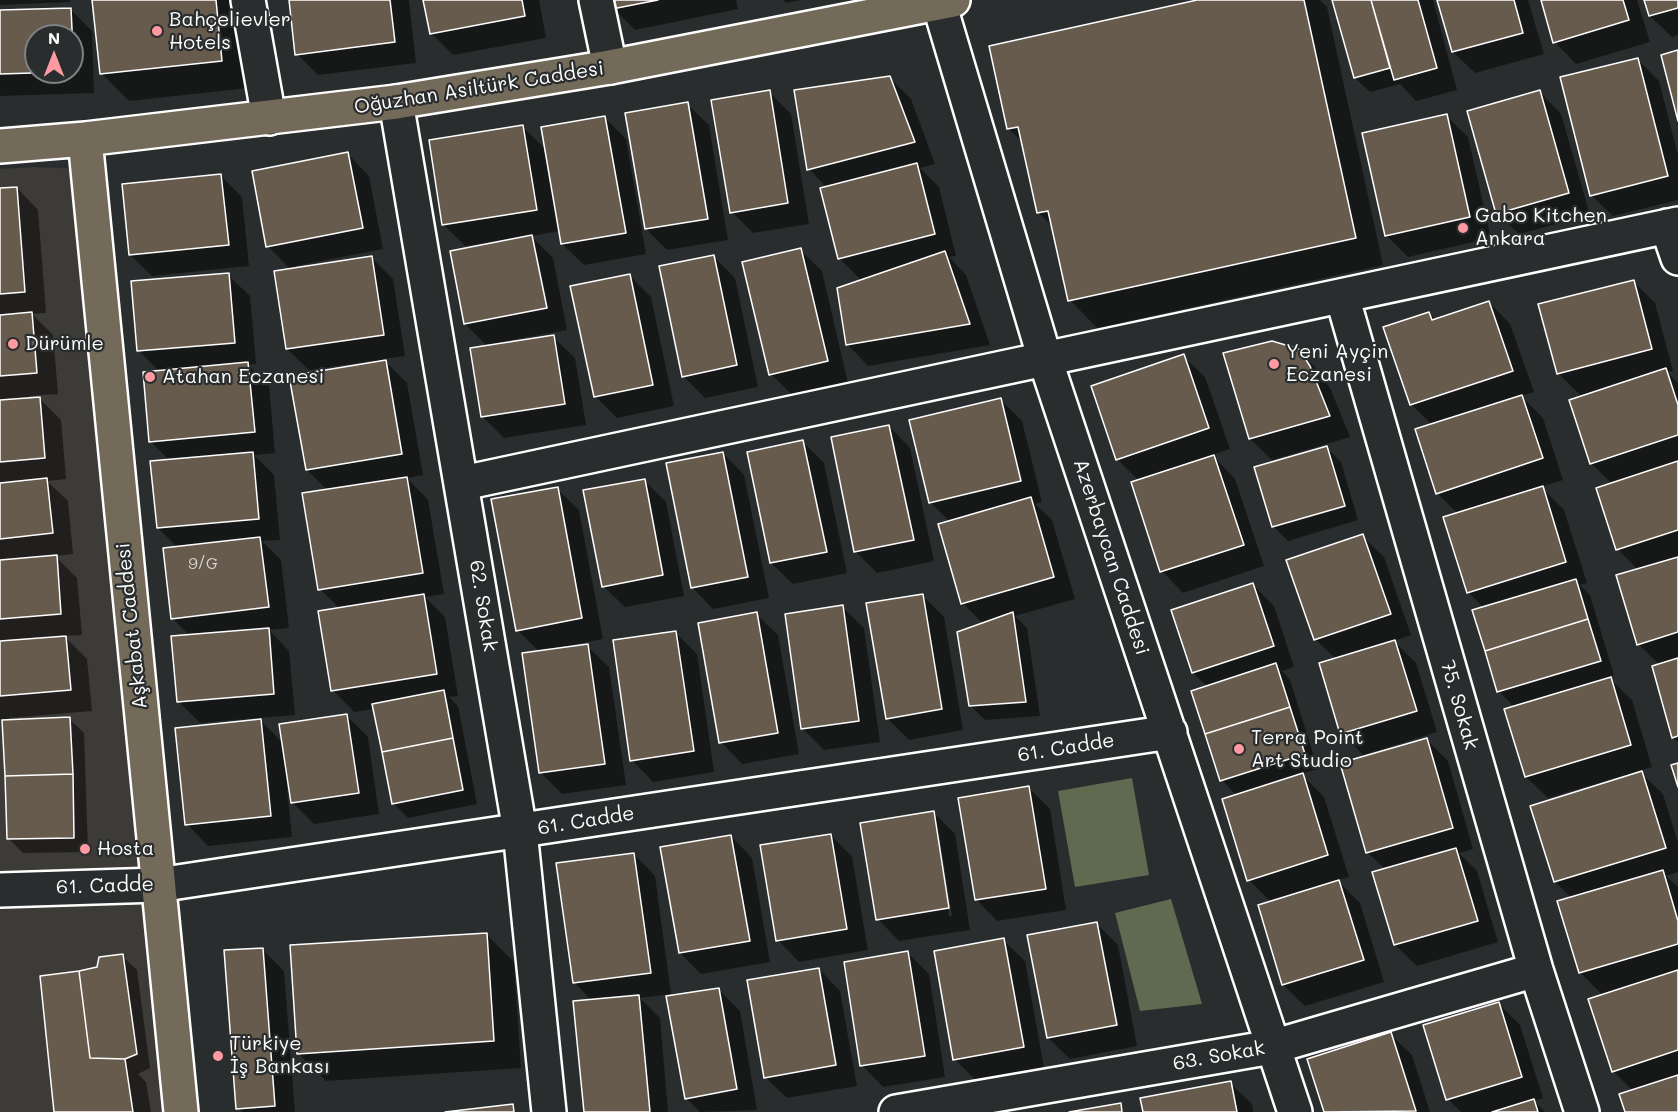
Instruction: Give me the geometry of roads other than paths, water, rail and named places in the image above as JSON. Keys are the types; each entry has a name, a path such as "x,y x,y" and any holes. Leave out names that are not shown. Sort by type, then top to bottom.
{"main road":[{"name":"Oğuzhan Asiltürk Caddesi","path":"0,146 85,139 396,102 610,67 943,1"},
{"name":"Aşkabat Caddesi","path":"85,139 181,1112"}],"street":[{"path":"248,0 269,118"},
{"path":"596,0 610,67"},
{"name":"Azerbaycan Caddesi","path":"943,1 1045,359 1295,1112"},
{"name":"62. Sokak","path":"396,102 463,483 520,831 549,1112"},
{"path":"463,483 1673,225 1678,258"},
{"name":"75. Sokak","path":"1342,296 1536,970 1582,1112"},
{"name":"61. Cadde","path":"0,890 158,885 1170,732"},
{"name":"63. Sokak","path":"896,1112 1272,1047 1536,970"}],"place":[{"name":"Bahçelievler Hotels","path":"157,31"},
{"name":"Gabo Kitchen Ankara","path":"1463,228"},
{"name":"Dürümle","path":"13,344"},
{"name":"Yeni Ayçin Eczanesi","path":"1274,364"},
{"name":"Atahan Eczanesi","path":"150,377"},
{"name":"Terra Point Art Studio","path":"1239,749"},
{"name":"Hosta","path":"85,849"},
{"name":"Türkiye İş Bankası","path":"218,1056"}]}
